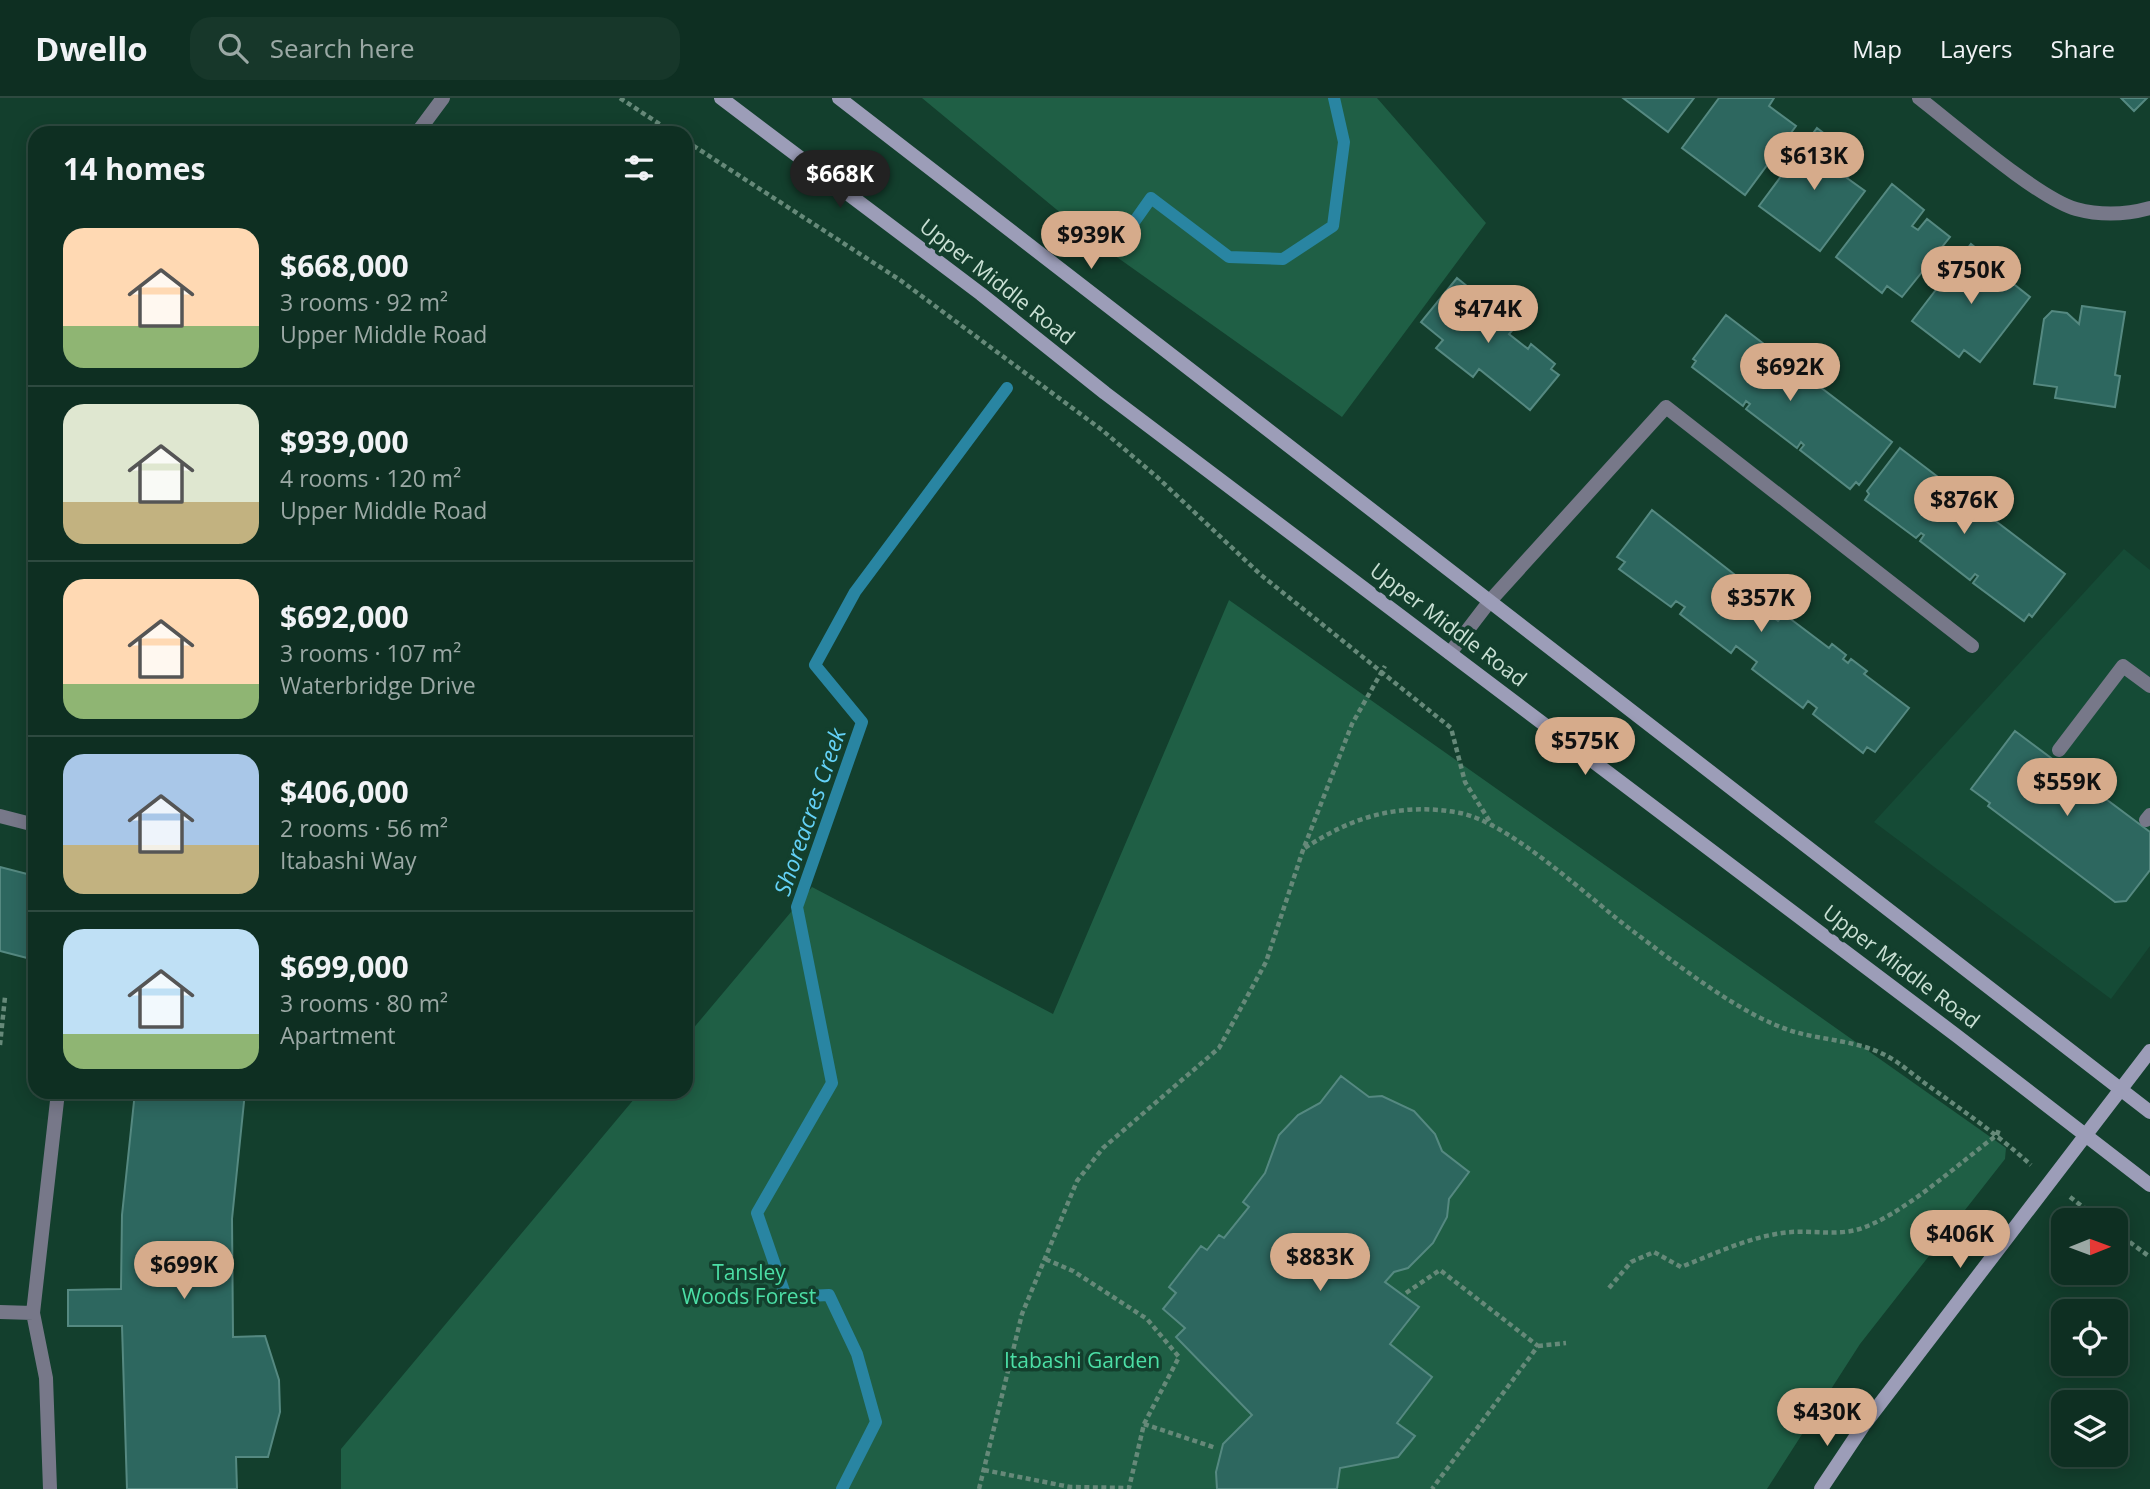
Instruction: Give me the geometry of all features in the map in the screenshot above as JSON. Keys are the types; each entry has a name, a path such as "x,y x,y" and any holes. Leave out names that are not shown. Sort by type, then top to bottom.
{"main road":[{"name":"Upper Middle Road","path":"721,98 981,294 1105,393 1946,1027 2150,1185"},
{"name":"Upper Middle Road","path":"839,98 2150,1112"},
{"path":"1821,1489 1863,1426 2150,1051"}],"street":[{"path":"422,126 443,98"},
{"path":"1919,98 2036,187 2074,209 2117,216 2150,208"},
{"path":"1450,653 1489,602 1666,407 1972,646"},
{"path":"2059,750 2123,666 2150,686"},
{"path":"0,816 28,823"},
{"path":"50,1489 46,1378 33,1313 57,1099"},
{"path":"0,1312 33,1313"}],"path":[{"path":"620,98 662,126"},
{"path":"693,146 900,281 1102,430 1157,477 1261,575 1451,728 1465,782 1492,825"},
{"path":"979,1489 1021,1314 1077,1181 1087,1166 1219,1048 1266,962 1303,850 1352,724 1385,666"},
{"path":"1303,850 1329,832 1363,816 1397,811 1461,813 1492,825 1634,932 1741,1007 1795,1032 1882,1053 1997,1135 2049,1182 2084,1208"},
{"path":"0,1045 5,997"},
{"path":"1609,1289 1631,1262 1654,1252 1681,1267 1751,1240 1784,1233 1834,1234 1858,1229 1891,1214 1997,1135 1999,1129"},
{"path":"2128,1241 2150,1257"},
{"path":"984,1470 1070,1488 1129,1488 1144,1424 1179,1357 1147,1319 1073,1271 1045,1259"},
{"path":"1406,1293 1440,1270 1538,1346 1566,1343"},
{"path":"1432,1489 1538,1346"},
{"path":"1144,1424 1216,1448"}],"shaded area":[{"path":"2124,549 2150,570 2150,946 2111,999 1874,822"}],"green space":[{"path":"922,98 1377,98 1486,223 1342,417 1097,243"},
{"path":"1229,600 2006,1148 2005,1159 1860,1344 1767,1489 341,1489 341,1449 634,1099 693,1099 693,1029 812,887 1053,1014"}],"building":[{"path":"1623,98 1694,98 1668,132"},
{"path":"1719,98 1774,98 1769,106 1796,126 1745,195 1682,148"},
{"path":"2121,98 2147,98 2134,111"},
{"path":"1817,128 1847,151 1840,161 1853,170 1847,178 1865,191 1820,251 1759,206"},
{"path":"1892,184 1924,210 1912,226 1918,230 1927,219 1950,237 1902,297 1887,286 1882,293 1836,257"},
{"path":"1971,244 2005,271 1994,286 1998,289 2006,278 2030,297 1980,362 1964,350 1959,357 1912,321"},
{"path":"1457,278 1516,326 1509,334 1528,349 1531,344 1555,364 1551,369 1559,375 1530,410 1479,369 1473,377 1436,348 1443,340 1421,322"},
{"path":"2082,306 2125,312 2115,375 2120,376 2115,407 2055,398 2057,387 2034,384 2044,319 2052,311 2067,313 2079,324"},
{"path":"1726,315 1892,442 1859,485 1856,482 1850,489 1800,450 1804,445 1801,442 1797,448 1746,409 1750,404 1746,401 1743,406 1692,367 1696,361 1693,359"},
{"path":"1900,448 2065,574 2032,617 2029,614 2024,621 1973,583 1978,576 1975,574 1970,580 1920,541 1924,535 1921,533 1916,538 1865,500 1869,494 1867,491"},
{"path":"1652,510 1776,607 1770,615 1778,621 1784,614 1829,648 1832,644 1846,655 1843,659 1848,663 1851,659 1867,671 1864,674 1909,708 1875,752 1867,747 1863,753 1813,714 1817,708 1808,701 1803,708 1752,669 1757,662 1736,646 1731,653 1680,614 1685,607 1676,601 1671,607 1619,569 1625,562 1617,557"},
{"path":"2015,731 2150,832 2150,870 2126,901 2115,902 1988,806 1990,803 1971,789"},
{"path":"0,867 28,874 28,958 0,951"},
{"path":"1341,1076 1369,1097 1382,1096 1414,1111 1435,1134 1442,1151 1469,1172 1449,1199 1447,1217 1433,1243 1408,1268 1394,1272 1385,1282 1419,1307 1390,1344 1432,1377 1397,1423 1415,1436 1398,1457 1340,1468 1337,1489 1217,1489 1216,1472 1223,1444 1252,1415 1176,1337 1185,1328 1163,1309 1176,1293 1169,1287 1201,1246 1207,1250 1219,1235 1224,1238 1249,1207 1243,1202 1265,1173 1279,1135 1298,1115 1320,1103"},
{"path":"134,1099 244,1099 232,1219 233,1337 265,1336 279,1380 280,1412 268,1457 236,1457 237,1489 127,1489 122,1326 68,1326 68,1290 121,1289 122,1215"}],"waterway":[{"name":"Shoreacres Creek","path":"1115,249 1151,198 1229,257 1283,259 1333,226 1344,142 1334,98"},
{"name":"Shoreacres Creek","path":"842,1489 876,1422 857,1354 829,1295 786,1297 757,1213 832,1083 797,907 862,722 815,665 855,592 1007,388"}],"park label":[{"name":"Tansley Woods Forest","path":"749,1285"},
{"name":"Itabashi Garden","path":"1082,1361"}]}
